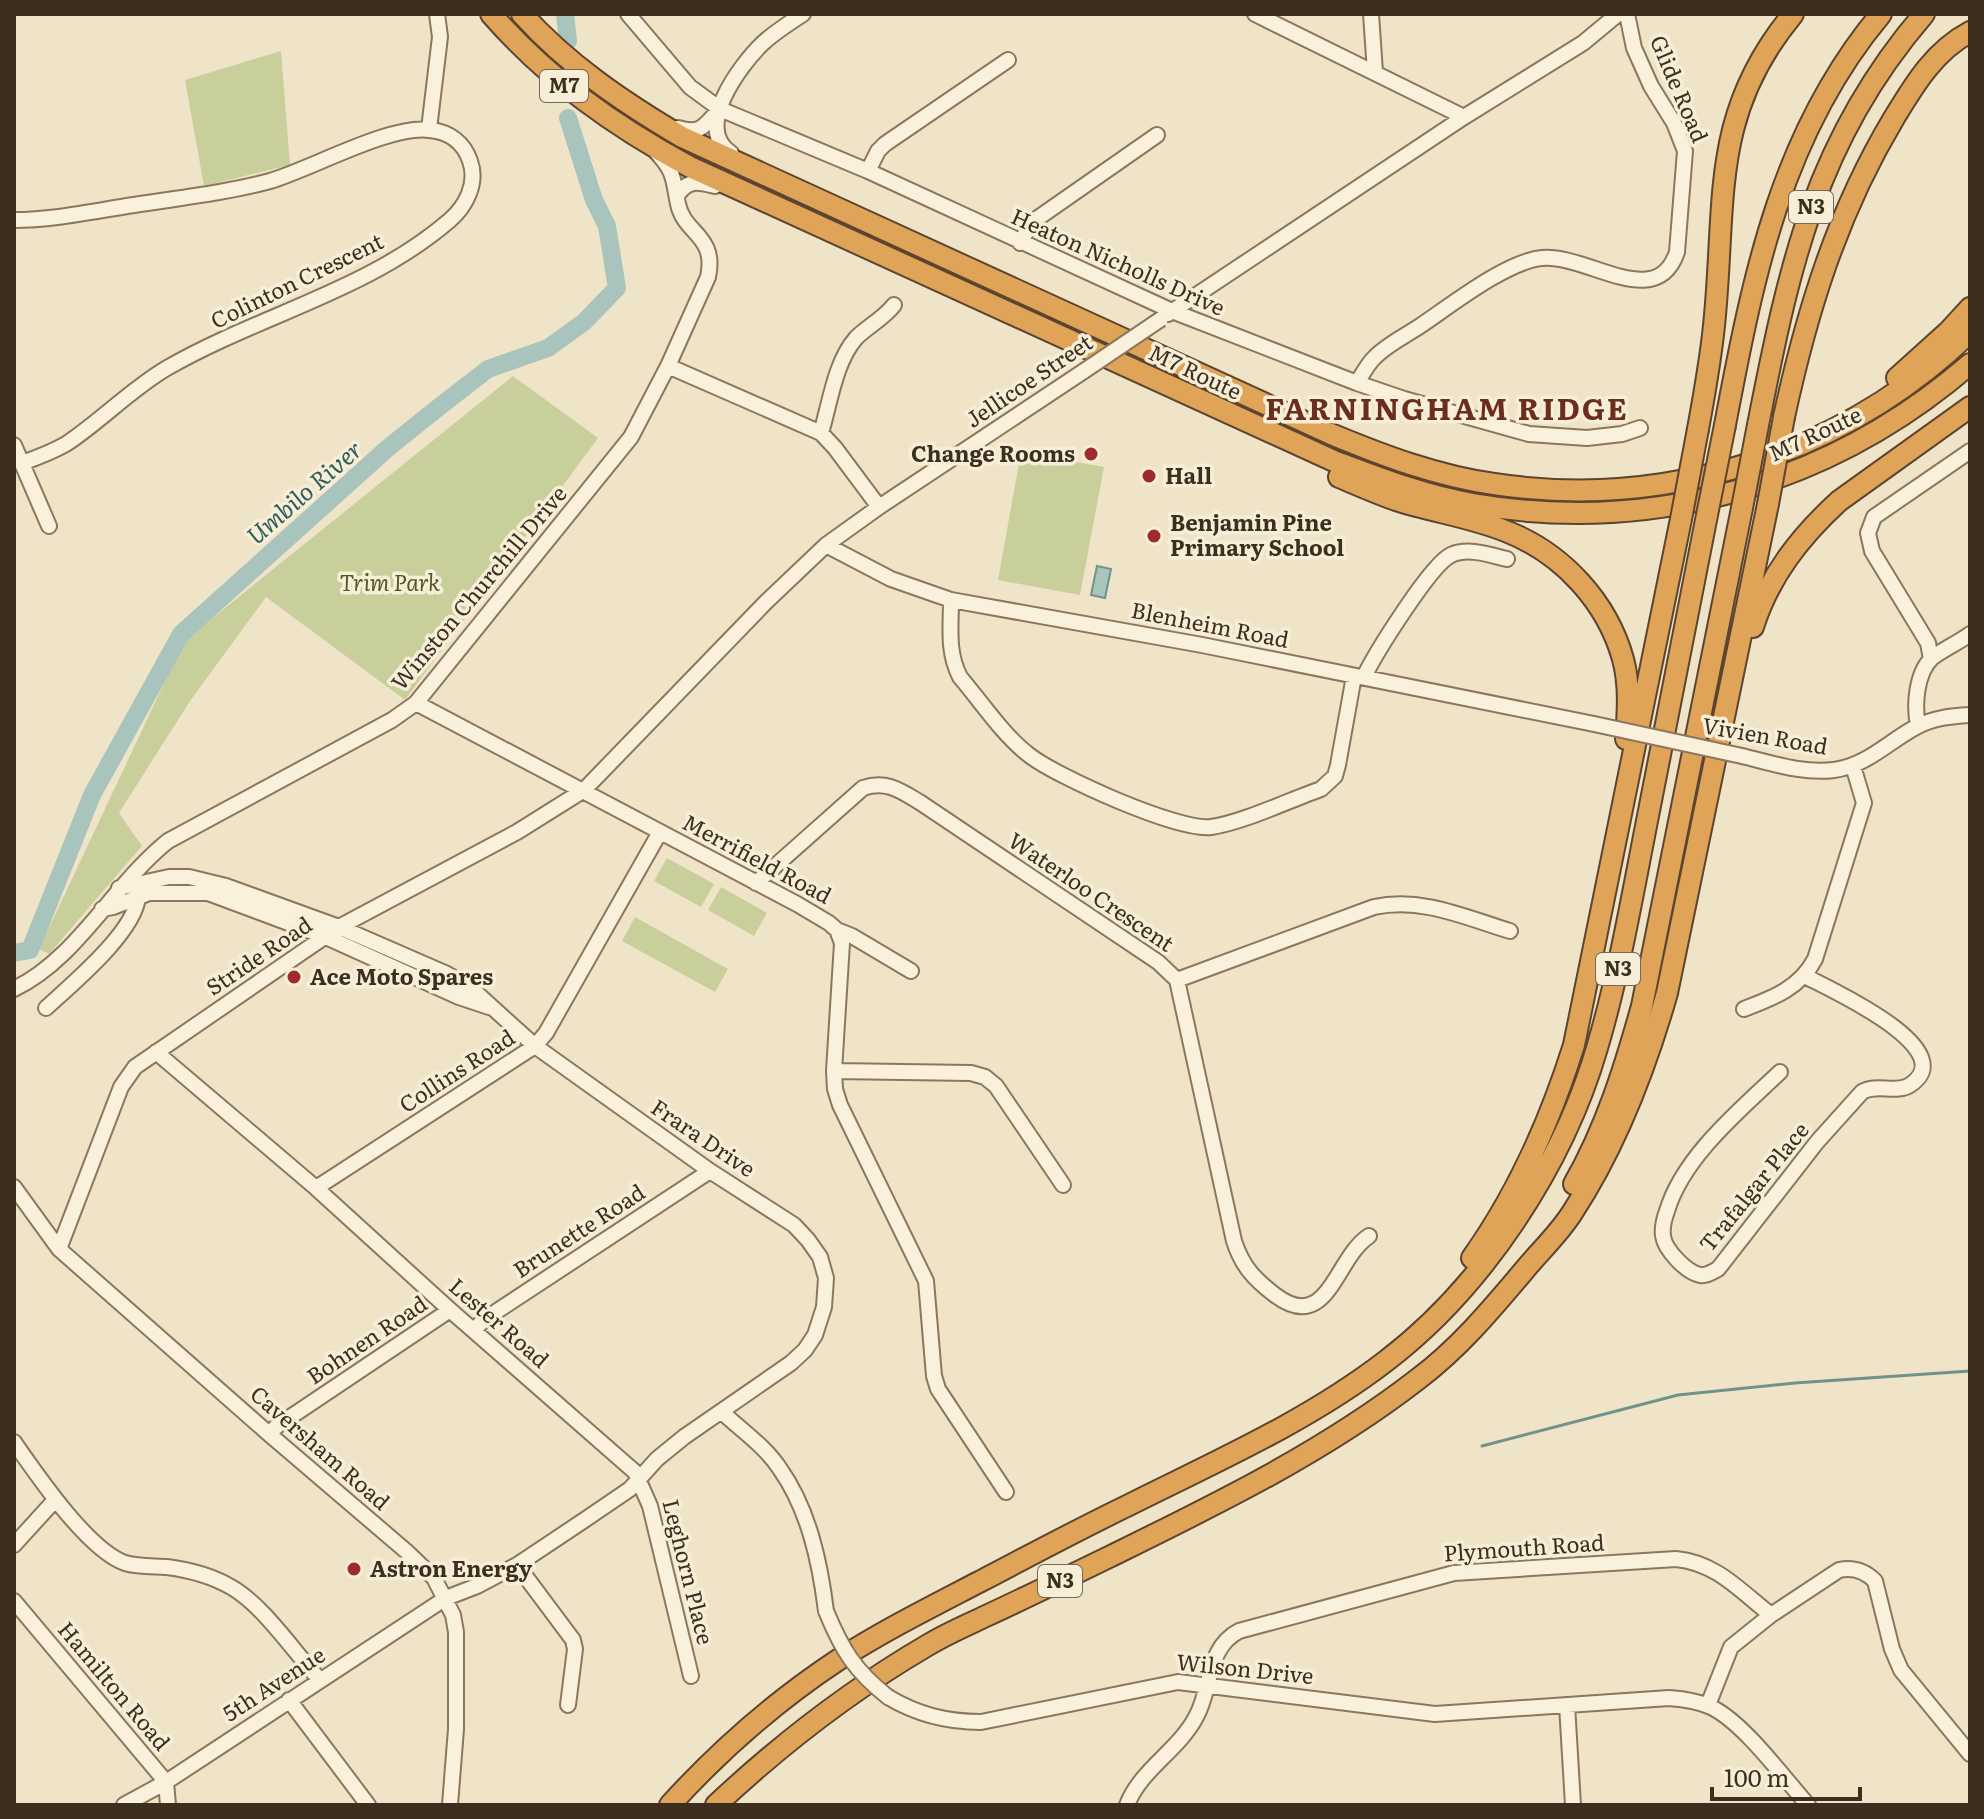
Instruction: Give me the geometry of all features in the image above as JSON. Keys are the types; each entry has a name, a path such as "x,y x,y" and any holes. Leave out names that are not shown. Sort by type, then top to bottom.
{"highway":[{"name":"M7 Route","path":"491,14 516,42 570,91 649,145 747,194 1304,448 1398,485 1470,504 1540,513 1595,514 1665,507 1738,491 1791,474 1856,445 1929,398 1970,364"},
{"path":"1388,1360 1448,1291 1485,1239 1523,1175 1550,1114 1574,1045 1709,370 1724,167 1732,130 1753,75 1793,14"},
{"name":"N3","path":"670,1805 742,1733 841,1658 917,1614 1085,1527 1266,1438 1388,1360 1450,1302 1502,1240 1543,1175 1575,1112 1597,1050 1617,970 1757,266 1777,202 1817,110 1844,65 1881,14"},
{"name":"N3","path":"716,1805 763,1761 818,1719 862,1686 931,1643 1284,1468 1366,1417 1419,1379 1457,1346 1521,1273 1581,1171 1604,1123 1625,1067 1642,1006 1788,280 1803,229 1826,168 1871,82 1924,14"},
{"name":"M7 Route","path":"526,19 610,93 682,137 1331,434 1442,474 1495,485 1577,490 1632,488 1733,470 1766,460 1832,431 1906,386 1937,363 1970,332"},
{"path":"1521,1273 1571,1216 1608,1151 1645,1065 1670,980 1784,417 1802,334 1816,288 1859,182 1883,136 1919,78 1942,51 1970,32"},
{"path":"1832,431 1847,413 1906,371 1970,308"},
{"path":"1125,365 1199,410 1365,488 1396,500 1480,522 1524,539 1552,555 1573,574 1604,614 1624,661 1628,688 1624,758 1608,886"},
{"path":"1720,734 1734,698 1758,612 1767,589 1792,549 1839,501 1970,407"}],"street":[{"path":"14,220 73,215 247,187 290,174 370,142 429,129 440,37 437,14"},
{"name":"Heaton Nicholls Drive","path":"628,14 690,87 720,109 868,171 1167,315 1404,399 1529,434 1587,438 1622,434 1640,428"},
{"path":"758,172 722,148 715,128 720,109 734,79 762,44 803,14"},
{"path":"1255,14 1464,117"},
{"path":"1371,14 1375,72"},
{"name":"Jellicoe Street","path":"584,790 826,545 1464,117 1583,43 1618,14"},
{"name":"Glide Road","path":"1357,383 1378,354 1490,280 1527,261 1557,258 1644,281 1666,273 1672,266 1677,252 1685,151 1674,123 1651,86 1634,48 1627,14"},
{"path":"868,171 885,144 1008,60"},
{"path":"659,123 696,130 707,124 720,109"},
{"name":"Colinton Crescent","path":"22,463 62,446 169,368 355,282 451,220 471,188 473,172 459,142 449,135 429,129"},
{"path":"1020,243 1038,218 1157,135"},
{"name":"Winston Churchill Drive","path":"14,989 49,967 146,858 168,841 392,720 416,703 631,437 668,366 708,277 710,266 710,255 705,244 678,205 671,169 649,145"},
{"path":"678,194 684,185 693,181 747,194"},
{"path":"821,433 847,352 857,338 894,305"},
{"path":"668,366 821,433 879,507"},
{"path":"14,445 49,526"},
{"path":"1931,659 1928,643 1872,551 1868,533 1874,517 1970,451"},
{"name":"Blenheim Road","path":"826,545 891,579 951,600 1359,676 1594,724"},
{"path":"951,600 950,647 953,664 960,677 1018,746 1047,767 1126,805 1197,827 1221,824 1321,789 1329,783 1338,765 1359,676 1440,561 1460,552 1507,559"},
{"path":"1970,634 1931,659 1915,700 1918,725 1948,716 1970,715"},
{"name":"Merrifield Road","path":"416,703 797,904 837,930 842,943 835,1089 926,1281 934,1376 938,1389 1006,1492"},
{"name":"Vivien Road","path":"1594,724 1819,771 1853,766 1918,725"},
{"path":"1744,1009 1774,998 1805,976 1820,942 1864,803 1853,766"},
{"name":"Waterloo Crescent","path":"756,883 863,788 890,785 1158,962 1177,980 1207,1126 1241,1262 1256,1281 1281,1300 1300,1307 1311,1305 1321,1300 1357,1244 1369,1236"},
{"name":"Stride Road","path":"59,1249 121,1087 135,1067 339,927 517,832 584,790"},
{"name":"Collins Road","path":"316,1188 535,1046 546,1033 660,832"},
{"path":"146,858 150,872 158,879"},
{"name":"Frara Drive","path":"119,888 158,879 189,877 226,886 339,927 447,974 472,989 535,1046 710,1171 794,1225 820,1257 826,1278 824,1307 815,1335 791,1363 722,1412"},
{"name":"Frara Drive","path":"102,909 164,892 208,893 326,937 459,997 494,1009"},
{"path":"46,1008 120,934 135,914 138,897"},
{"path":"1177,980 1374,907 1395,903 1436,908 1510,931"},
{"path":"837,930 911,971"},
{"name":"Trafalgar Place","path":"1780,1072 1689,1166 1676,1187 1667,1210 1663,1238 1668,1249 1699,1275 1709,1275 1718,1269 1817,1142 1862,1092 1872,1088 1905,1087 1912,1084 1920,1072 1921,1063 1913,1044 1891,1023 1805,976"},
{"name":"Lester Road","path":"156,1052 316,1188 640,1479"},
{"path":"834,1071 971,1073 985,1077 996,1086 1063,1185"},
{"name":"Brunette Road","path":"473,1330 488,1317 710,1171"},
{"name":"Caversham Road","path":"14,1187 59,1249 434,1578 453,1615 457,1650 456,1729 450,1805"},
{"name":"Bohnen Road","path":"269,1434 450,1310"},
{"path":"640,1479 657,1459 722,1412"},
{"name":"Wilson Drive","path":"722,1412 780,1468 794,1494 819,1564 826,1611 852,1663 860,1674 888,1697 929,1716 957,1722 981,1722 1178,1682 1435,1714 1669,1698 1689,1700 1708,1705 1734,1723 1808,1805"},
{"path":"14,1442 55,1500 109,1555 140,1566 195,1572 233,1588 259,1611 320,1680"},
{"name":"5th Avenue","path":"124,1805 166,1782 446,1598 517,1565 630,1489 640,1479"},
{"name":"Leghorn Place","path":"640,1479 650,1506 691,1676"},
{"path":"14,1545 55,1500"},
{"name":"Plymouth Road","path":"1127,1805 1139,1781 1192,1725 1202,1706 1206,1684 1224,1642 1239,1631 1435,1576 1470,1570 1535,1569 1676,1559 1693,1561 1716,1571 1771,1615"},
{"path":"517,1565 573,1640 575,1649 568,1705"},
{"path":"1708,1705 1731,1647 1771,1615 1839,1570 1852,1568 1875,1581 1892,1649 1901,1670 1970,1754"},
{"name":"Hamilton Road","path":"14,1601 166,1782 168,1805"},
{"path":"289,1700 368,1805"},
{"path":"1567,1705 1573,1805"}],"green space":[{"path":"281,51 290,165 204,186 185,80"},
{"name":"Trim Park","path":"513,376 598,438 405,700 266,597 190,701 119,813 142,846 49,954 39,949 184,641"},
{"path":"1021,452 1104,467 1080,595 998,580"},
{"path":"667,858 714,884 701,907 654,881"},
{"path":"721,887 767,913 754,936 708,910"},
{"path":"635,917 728,969 715,992 622,941"}],"water":[{"path":"1097,566 1111,569 1105,598 1091,595"}],"waterway":[{"name":"Umbilo River","path":"565,14 568,41"},
{"name":"Umbilo River","path":"14,953 30,950 92,795 181,634 389,447 439,407 488,369 548,348 584,322 617,288 607,226 594,200 568,118"},
{"path":"1482,1446 1678,1395 1970,1371"}],"place":[{"name":"Change Rooms","path":"1091,454"},
{"name":"Hall","path":"1149,476"},
{"name":"Benjamin Pine Primary School","path":"1154,536"},
{"name":"Ace Moto Spares","path":"294,977"},
{"name":"Astron Energy","path":"354,1569"}],"district":[{"name":"FARNINGHAM RIDGE","path":"1447,410"}]}
